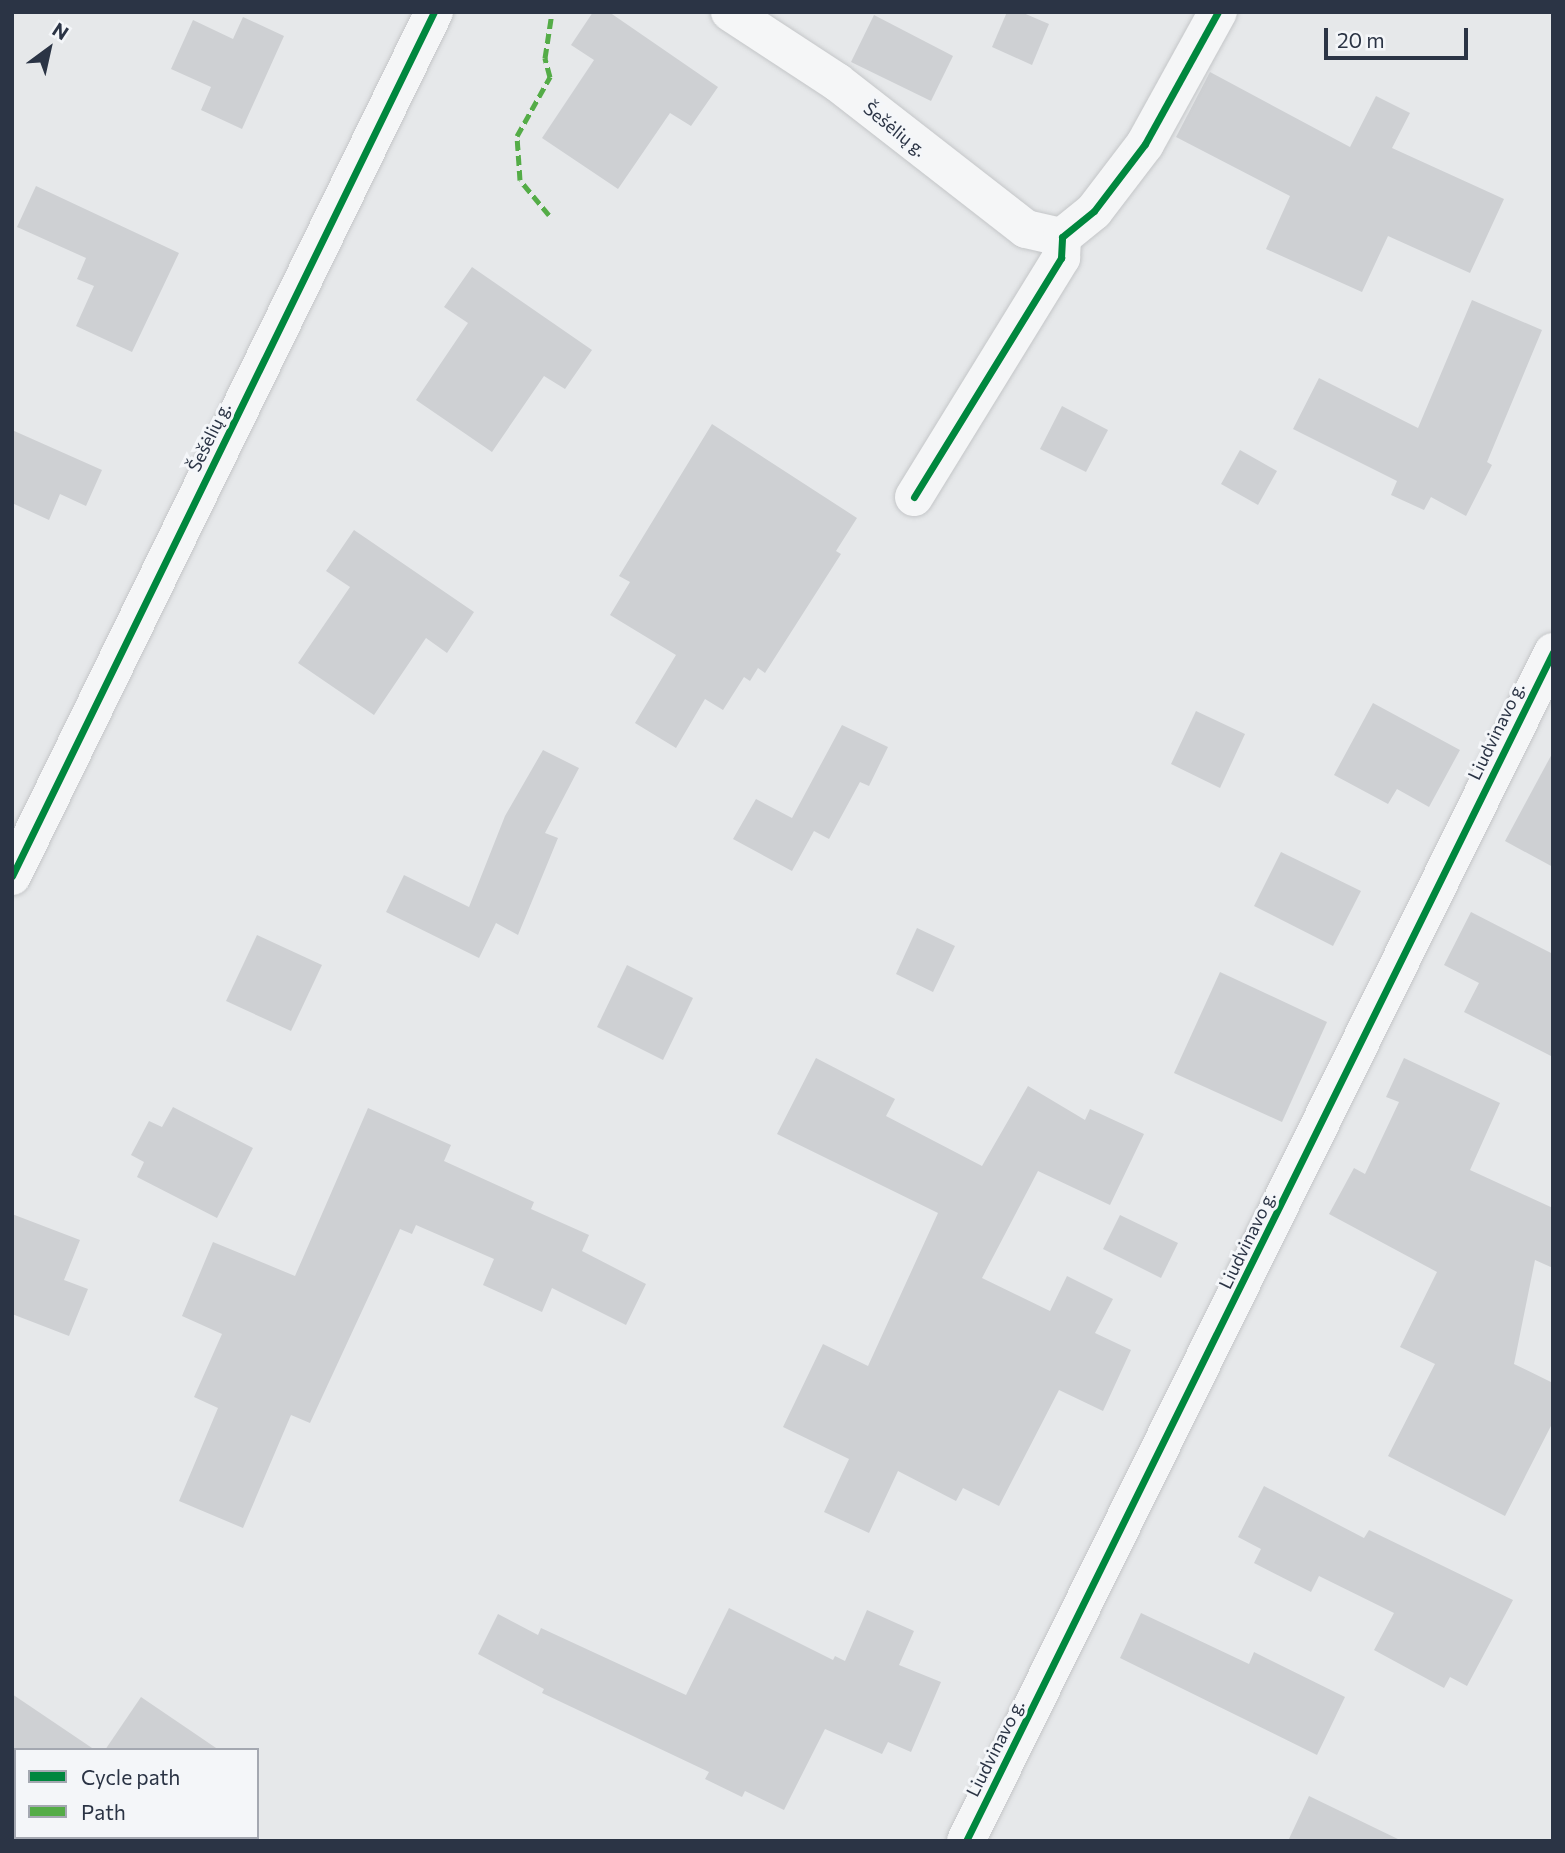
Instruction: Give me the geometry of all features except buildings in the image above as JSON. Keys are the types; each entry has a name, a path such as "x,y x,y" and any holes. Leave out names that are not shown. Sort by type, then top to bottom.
{"street":[{"name":"Šešėlių g.","path":"12,876 434,12"},
{"name":"Šešėlių g.","path":"730,12 836,82 1026,229 1062,237"},
{"path":"914,497 1061,258 1062,237 1094,211 1145,144 1217,12"},
{"name":"Liudvinavo g.","path":"966,1841 1553,652"}],"marked path":[{"path":"549,215 520,180 517,136 550,77 545,58 552,12"}],"cycle path":[{"path":"12,876 434,12"},
{"path":"914,497 1061,258 1062,237 1094,211 1145,144 1218,12"},
{"path":"966,1841 1553,652"}]}
